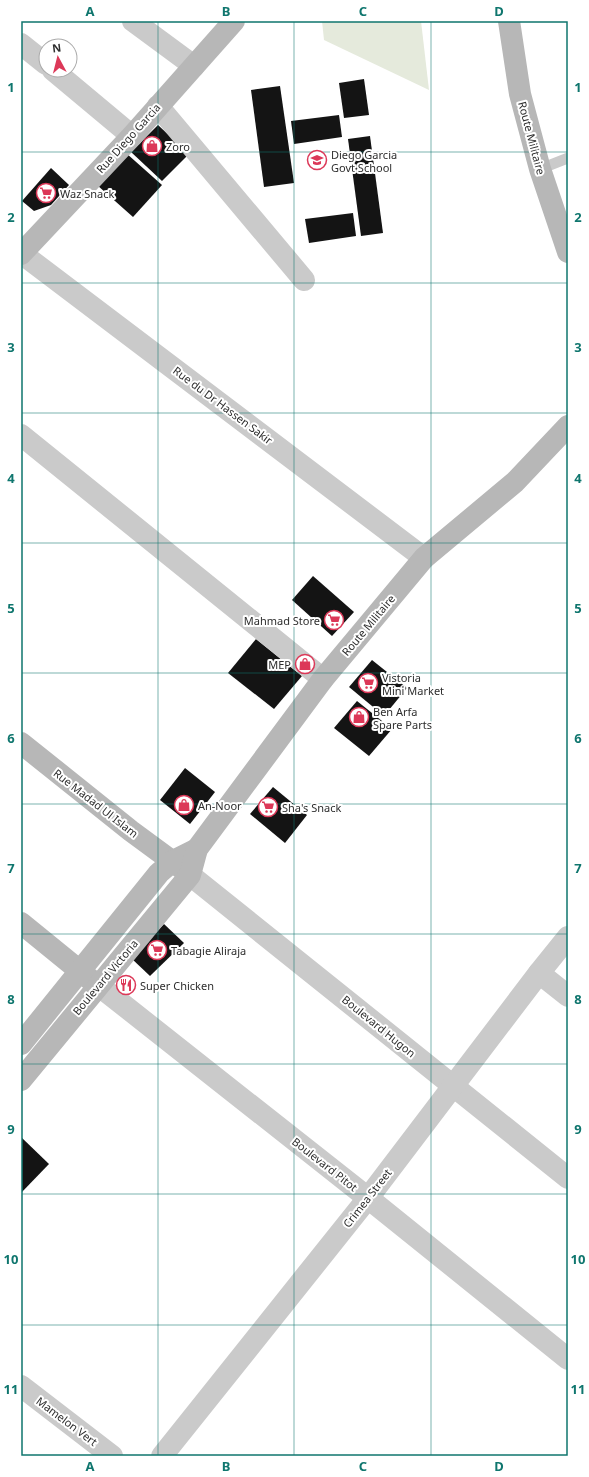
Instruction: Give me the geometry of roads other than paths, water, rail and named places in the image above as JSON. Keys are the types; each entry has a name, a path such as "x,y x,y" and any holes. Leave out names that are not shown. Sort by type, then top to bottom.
{"street":[{"path":"133,21 194,66"},
{"name":"Rue Diego Garcia","path":"21,253 132,136 234,21"},
{"name":"Route Militaire","path":"509,21 520,94 540,169 568,252"},
{"path":"21,44 38,58"},
{"path":"63,78 132,136"},
{"path":"158,106 304,280"},
{"name":"Rue du Dr Hassen Sakir","path":"21,253 424,558"},
{"name":"Route Militaire","path":"190,875 197,849 323,679 424,558 515,482 568,426"},
{"path":"21,435 323,679"},
{"name":"Rue Madad Ul Islam","path":"21,743 131,831 190,875"},
{"name":"Route Militaire","path":"173,861 197,849"},
{"name":"Boulevard Victoria","path":"21,1044 159,873 173,861"},
{"name":"Boulevard Victoria","path":"21,1080 190,875"},
{"name":"Boulevard Hugon","path":"190,875 568,1178"},
{"path":"21,923 98,985"},
{"name":"Crimea Street","path":"162,1456 368,1198 568,937"},
{"path":"539,973 568,996"},
{"name":"Boulevard Pitot","path":"98,985 368,1198 568,1359"},
{"name":"Mamelon Vert","path":"21,1386 112,1456"}],"lane":[{"path":"540,169 568,158"}],"place":[{"name":"Zoro","path":"152,146"},
{"name":"Diego Garcia Govt School","path":"317,160"},
{"name":"Waz Snack","path":"46,193"},
{"name":"Mahmad Store","path":"334,620"},
{"name":"MEP","path":"305,664"},
{"name":"Vistoria Mini Market","path":"368,683"},
{"name":"Ben Arfa Spare Parts","path":"359,717"},
{"name":"An-Noor","path":"184,805"},
{"name":"Sha's Snack","path":"268,807"},
{"name":"Tabagie Aliraja","path":"157,950"},
{"name":"Super Chicken","path":"126,985"}]}
